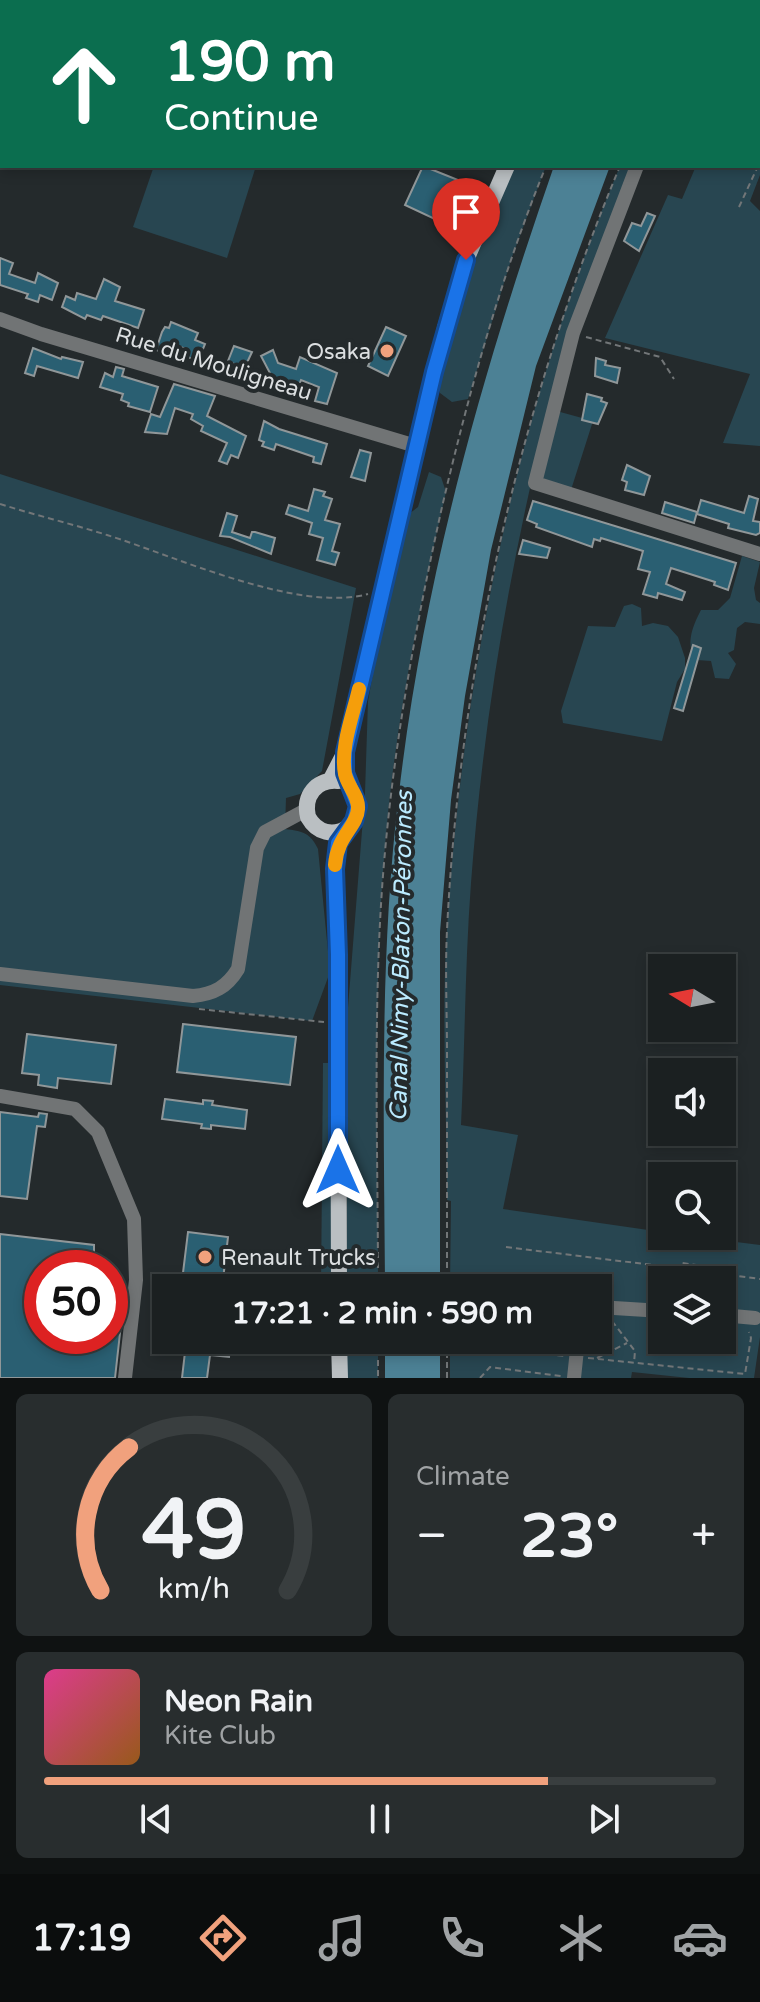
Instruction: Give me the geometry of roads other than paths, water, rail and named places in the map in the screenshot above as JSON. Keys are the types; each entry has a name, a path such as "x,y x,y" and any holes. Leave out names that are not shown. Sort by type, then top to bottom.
{"main road":[{"path":"339,1274 335,869 338,843 358,806 345,773 345,752 416,446 458,282 506,168"},
{"path":"330,781 345,752"},
{"path":"335,869 327,842 311,820 310,793 322,783 330,781 339,781 352,790"},
{"path":"311,820 330,833 349,827"},
{"path":"339,1354 340,1378"}],"street":[{"path":"636,168 573,333 535,483 760,554"},
{"name":"Rue du Mouligneau","path":"0,319 416,446"},
{"path":"0,974 193,996 209,994 230,982 238,969 257,848 265,832 287,819 311,820"},
{"path":"0,1096 75,1109 98,1132 134,1219 136,1280 125,1378"},
{"path":"612,1308 648,1310"},
{"path":"736,1316 753,1317"},
{"path":"574,1378 576,1354"}],"water":[{"name":"Canal Nimy-Blaton-Péronnes","path":"553,168 609,168 536,366 491,550 465,696 451,800 440,932 440,1274 385,1274 386,978 399,793 410,712 440,553 503,320"},
{"path":"385,1354 440,1354 440,1378 385,1378"}],"place":[{"name":"Osaka","path":"387,351"},
{"name":"Renault Trucks","path":"205,1257"}]}
